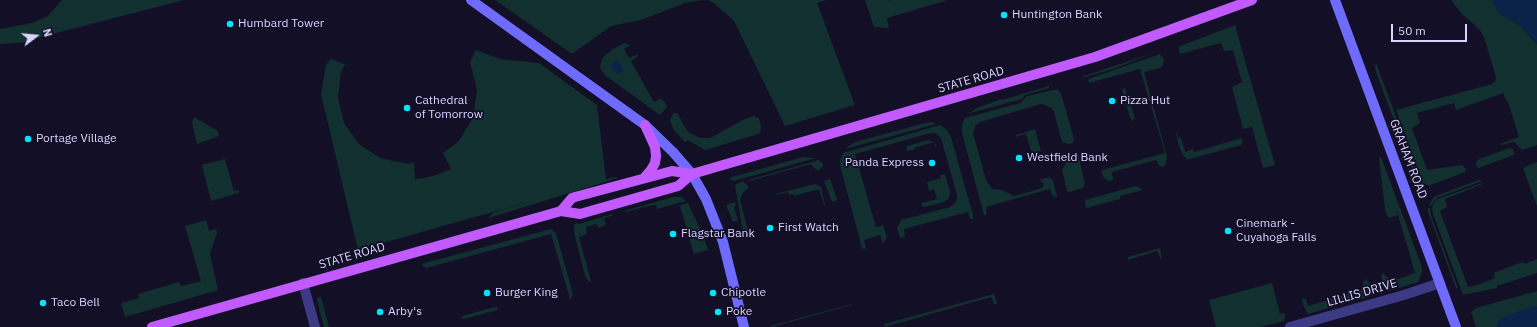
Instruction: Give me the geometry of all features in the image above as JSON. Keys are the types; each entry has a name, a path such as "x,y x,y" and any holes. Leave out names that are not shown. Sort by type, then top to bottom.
{"main road":[{"path":"471,0 645,125 673,152 692,174 706,200 723,242 744,327"},
{"name":"STATE ROAD","path":"152,327 174,324 303,283 560,211 580,214 678,186 692,174 1095,57 1252,0"},
{"name":"GRAHAM ROAD","path":"1335,0 1456,327"},
{"path":"644,178 655,163 656,156 645,125"},
{"name":"STATE ROAD","path":"560,211 572,198 672,170 692,174"}],"street":[{"path":"303,283 315,327"},
{"name":"LILLIS DRIVE","path":"1290,327 1404,295 1440,283"}],"green space":[{"path":"62,0 184,0 37,38 31,42 0,44 0,29 32,23 48,16"},
{"path":"495,0 702,0 685,3 641,20 611,26 572,54"},
{"path":"708,0 826,0 817,3 855,105 785,126 734,21 715,4"},
{"path":"865,0 948,0 887,18 889,28 874,27"},
{"path":"1451,0 1492,0 1500,14 1519,25 1537,44 1537,145 1522,150 1514,142 1500,144 1519,137 1508,102 1503,93 1456,110 1454,103 1417,113 1420,123 1412,128 1427,170 1462,165 1466,169 1465,172 1431,185 1427,185 1421,182 1422,181 1396,110 1492,84 1496,80 1484,37 1479,29 1463,15"},
{"path":"1235,25 1275,165 1263,168 1252,127 1243,129 1232,87 1242,82 1233,50 1224,51 1221,43 1180,54 1178,47"},
{"path":"625,43 630,45 624,49 629,58 638,54 637,57 631,61 654,102 661,98 666,104 667,107 660,115 606,76 601,70 600,66 603,57 613,49"},
{"path":"476,50 500,59 539,63 597,105 606,179 618,178 492,217 488,218 494,212 542,198 358,250 321,94 326,65 331,59 345,64 341,72 338,98 344,123 359,144 380,158 408,164 414,162 415,179 433,176 451,169 443,153 458,142 473,118 477,90 470,62"},
{"path":"1156,52 1113,69 1082,78 1084,76"},
{"path":"1160,54 1164,59 1163,65 1160,68 1144,72 1167,157 1166,164 1160,167 1156,160 1112,172 1113,180 1110,181 1104,178 1101,171 1102,170 1165,153 1140,69 1089,83 1088,79"},
{"path":"1376,63 1419,178 1418,181 1376,72"},
{"path":"1049,86 1049,88 1025,95 1022,99 967,114 977,108 1001,99 1002,100"},
{"path":"1125,88 1135,118 1132,121 1122,91"},
{"path":"1057,89 1061,93 1074,139 1073,143 1068,144 1062,142 1052,108 1041,104 980,122 976,125 973,133 986,180 992,189 1002,190 1014,196 1042,188 1044,184 1039,180 1050,177 1053,181 1057,196 1053,197 1050,189 1046,190 986,207 987,214 984,215 962,133 962,124 965,118 1020,103 1027,96"},
{"path":"674,113 677,113 688,132 700,138 710,138 745,119 754,116 759,118 761,127 760,133 705,150 688,140 685,142 674,130 670,121"},
{"path":"194,117 218,131 219,136 197,144 192,123"},
{"path":"932,122 936,124 845,149 855,142"},
{"path":"940,125 947,130 951,137 973,219 970,219 968,212 904,229 905,238 900,237 899,235 897,228 901,220 950,207 957,199 941,138 935,133 931,133 855,154 876,227 883,225 887,237 883,244 880,235 864,240 866,248 862,248 841,169 840,161 843,153"},
{"path":"1035,129 1041,151 1032,154 1026,134 1016,137 1016,135"},
{"path":"1177,132 1178,138 1181,138 1185,152 1193,149 1194,152 1242,138 1243,142 1241,145 1186,160 1186,157 1184,157 1179,146"},
{"path":"928,140 934,142 914,148 914,150 906,151 907,146"},
{"path":"1509,148 1513,149 1514,155 1478,168 1476,165 1477,160"},
{"path":"1072,153 1078,154 1085,184 1082,188 1070,192 1067,191 1062,170"},
{"path":"803,157 816,158 734,181 729,179 732,177"},
{"path":"1381,157 1422,267 1422,272 1418,282 1389,291 1385,288 1381,276 1383,273 1392,281 1415,273 1398,215 1388,218 1385,210 1379,158"},
{"path":"225,159 234,191 239,190 239,193 211,201 202,165"},
{"path":"819,160 823,166 819,170 816,170 811,164 749,181 748,180"},
{"path":"1537,162 1537,206 1523,168"},
{"path":"945,174 950,192 949,198 944,202 925,207 922,206 922,203 937,199 934,189 929,191 927,182 941,178 941,175"},
{"path":"830,179 837,199 834,202 831,200 824,181"},
{"path":"1479,180 1482,181 1437,198 1431,206 1429,205 1434,197 1438,195"},
{"path":"743,181 749,187 742,194 740,200 748,231 743,232 735,185"},
{"path":"1483,183 1445,199 1447,207 1440,211 1468,287 1495,278 1495,272 1523,262 1524,264 1537,259 1537,273 1497,286 1497,288 1463,295 1433,214 1432,207 1436,200 1440,198"},
{"path":"815,184 821,187 825,205 819,189 794,196 793,194 789,195 788,192 775,194"},
{"path":"1136,186 1143,190 1120,196 1120,199 1086,208 1085,200"},
{"path":"673,197 681,197 686,201 657,209 656,205 653,205 626,212 624,211"},
{"path":"735,202 736,206 734,207 738,220 733,222 726,205"},
{"path":"688,203 708,250 694,254 680,206 668,209"},
{"path":"1428,208 1430,208 1431,216 1458,288 1456,288 1428,212"},
{"path":"612,214 612,216 604,218 606,225 599,228 596,224 586,227 587,234 579,237 591,281 589,282 585,276 574,232 574,225 576,223 579,224"},
{"path":"206,220 209,231 216,229 217,233 210,254 218,290 125,317 121,303 139,298 138,294 179,282 181,286 201,281 185,226"},
{"path":"551,229 556,233 573,294 571,299 551,234 426,268 421,264"},
{"path":"1160,248 1161,259 1157,251 1128,260 1128,257"},
{"path":"1366,279 1370,284 1372,293 1371,296 1308,314 1304,307 1302,300 1303,298 1306,299 1308,306 1364,289 1363,282"},
{"path":"1272,283 1280,314 1284,313 1285,315 1284,321 1261,327 1216,327 1209,300"},
{"path":"1537,291 1537,327 1476,327 1471,312 1476,308"},
{"path":"994,294 996,304 994,304 991,297 885,327 884,324"},
{"path":"321,297 329,327 324,327 317,301 317,298"},
{"path":"852,304 772,327 770,326"},
{"path":"497,307 498,310 464,319 461,318 462,316"}],"water":[{"path":"1492,0 1537,0 1537,44 1519,25 1500,14"},
{"path":"617,60 622,66 623,71 618,74 614,72 611,65"},
{"path":"1534,306 1537,307 1537,327 1497,327 1500,318"}],"place":[{"name":"Huntington Bank","path":"1004,15"},
{"name":"Humbard Tower","path":"230,24"},
{"name":"Pizza Hut","path":"1112,101"},
{"name":"Cathedral of Tomorrow","path":"407,108"},
{"name":"Portage Village","path":"28,139"},
{"name":"Westfield Bank","path":"1019,158"},
{"name":"Panda Express","path":"932,163"},
{"name":"First Watch","path":"770,228"},
{"name":"Cinemark - Cuyahoga Falls","path":"1228,231"},
{"name":"Flagstar Bank","path":"673,234"},
{"name":"Burger King","path":"487,293"},
{"name":"Chipotle","path":"713,293"},
{"name":"Taco Bell","path":"43,303"},
{"name":"Arby's","path":"380,312"},
{"name":"Poke","path":"718,312"}]}
